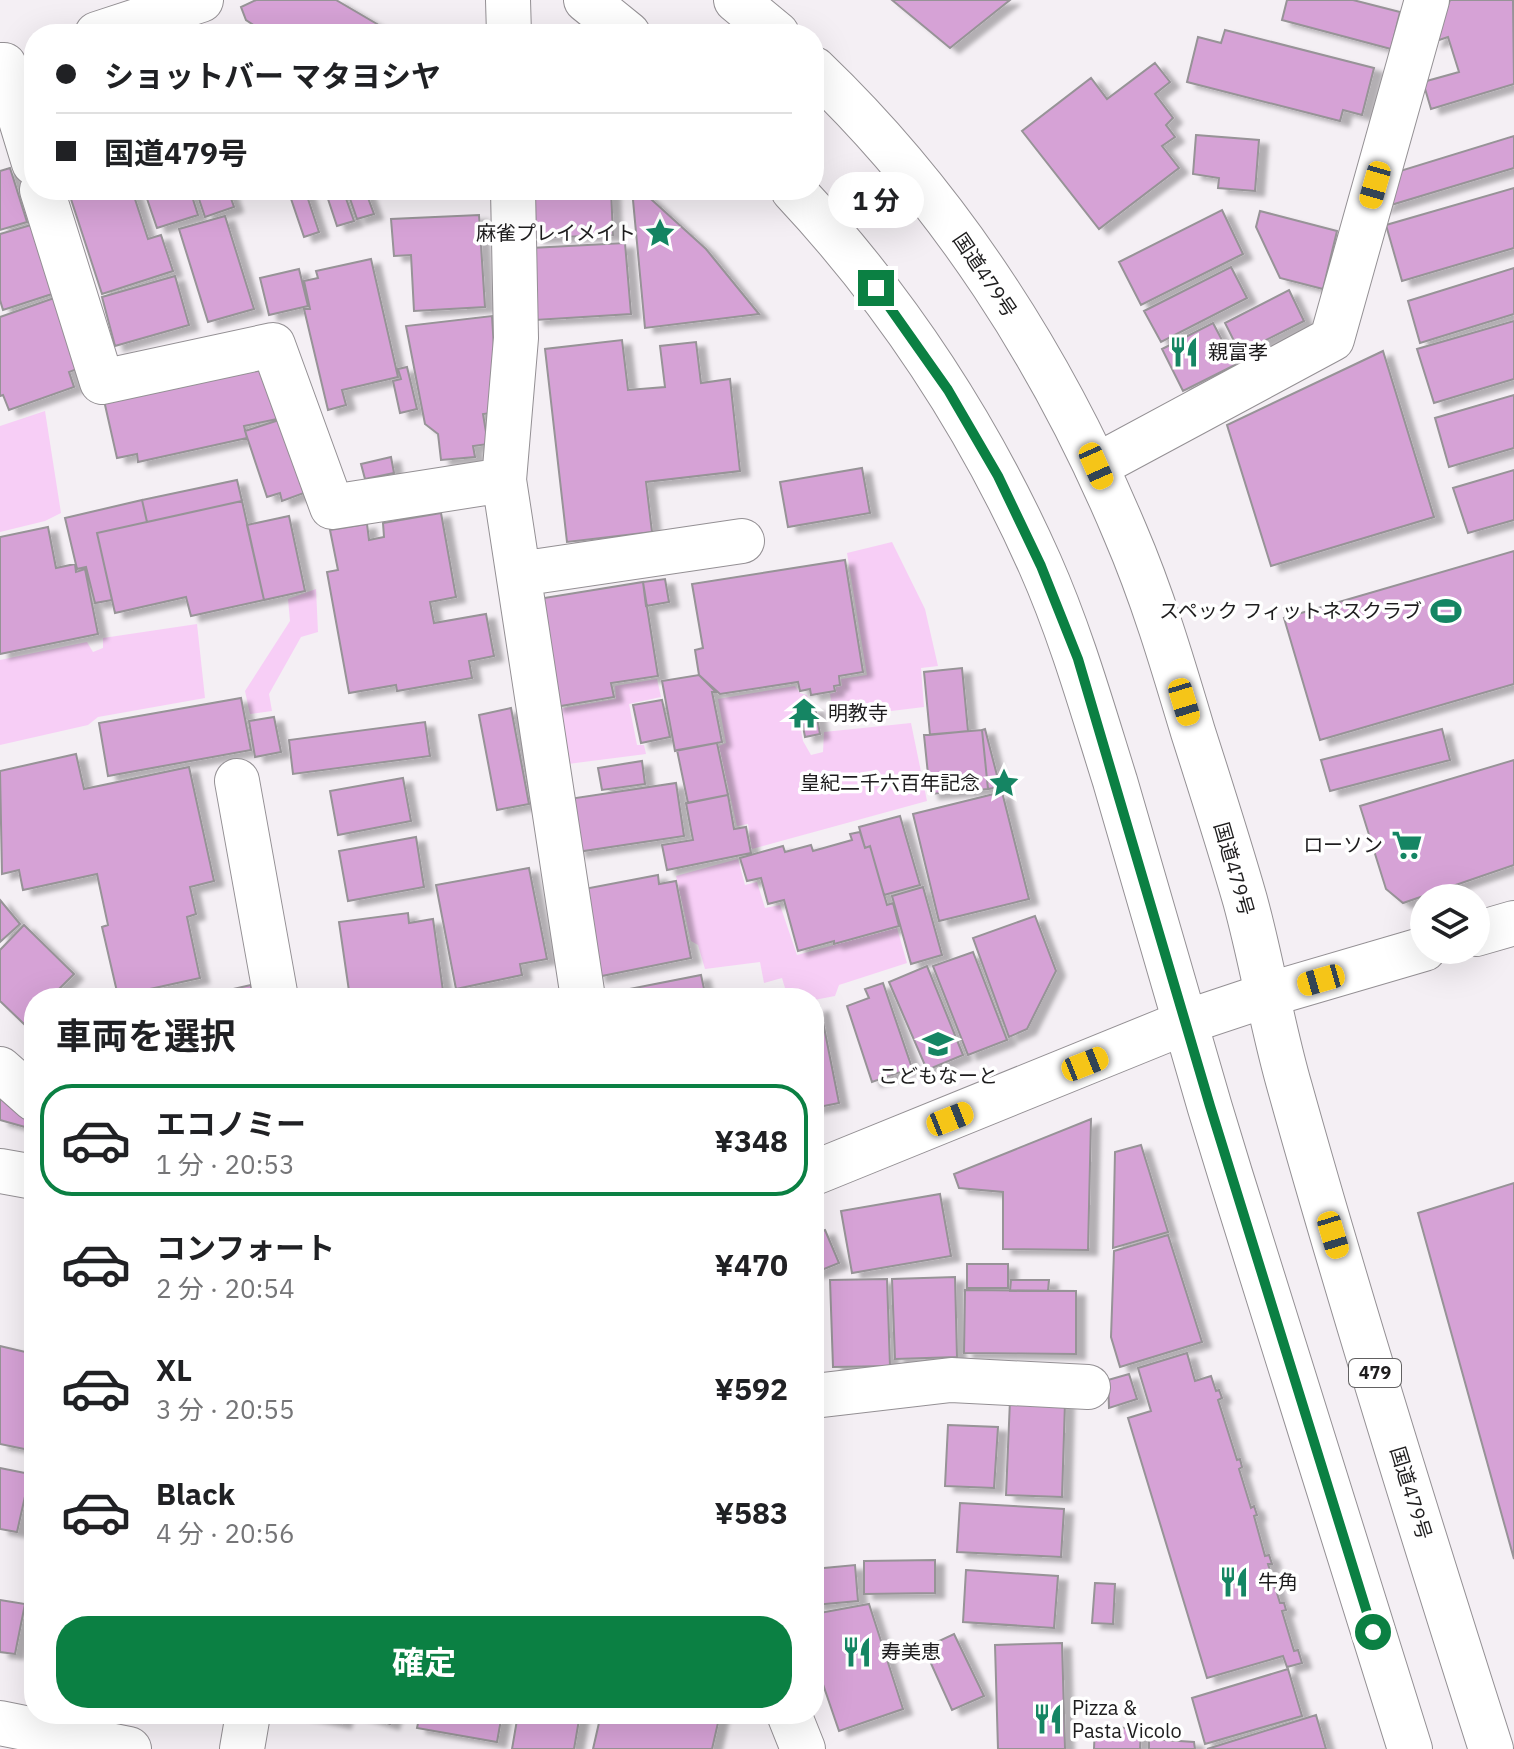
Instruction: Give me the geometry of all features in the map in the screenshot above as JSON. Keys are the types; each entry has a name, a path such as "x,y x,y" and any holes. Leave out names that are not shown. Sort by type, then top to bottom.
{"main road":[{"path":"128,24 201,0"},
{"path":"508,0 509,24"},
{"path":"586,0 616,24"},
{"path":"736,0 765,24"},
{"path":"1096,466 1332,339 1427,0"},
{"path":"13,61 24,114"},
{"name":"国道479号","path":"824,79 893,151 959,235 999,293 1045,369 1096,466 1126,533 1158,615 1246,903 1302,1130 1430,1559 1491,1749"},
{"path":"45,200 102,382 273,345 332,507 504,480"},
{"path":"513,200 516,338 504,480 581,988"},
{"path":"802,200 830,229 892,307 948,390 998,476 1035,553 1078,659 1186,1022 1410,1749"},
{"path":"519,574 742,541"},
{"path":"237,781 274,988"},
{"path":"1490,930 1514,923"},
{"path":"824,1169 1186,1022 1410,953"},
{"path":"0,1069 24,1090"},
{"path":"0,1171 24,1175"},
{"path":"824,1395 951,1380 1088,1387"},
{"path":"0,1723 129,1749"},
{"path":"242,1749 246,1724"},
{"path":"793,1724 803,1749"}],"shaded area":[{"path":"45,411 61,513 45,521 0,532 0,426"},
{"path":"892,542 925,609 938,666 921,668 924,707 834,718 830,694 836,692 836,687 842,686 841,679 867,675 847,553"},
{"path":"316,589 318,632 301,637 269,694 272,711 250,714 245,691 290,621 288,599"},
{"path":"197,624 205,698 98,717 88,725 0,745 0,660 87,642 93,652 103,648 103,638"},
{"path":"657,679 661,697 629,704 637,745 644,745 646,754 560,765 553,710 616,699 615,686"},
{"path":"795,686 800,693 807,695 810,704 797,709 803,741 811,755 823,752 824,732 911,723 927,801 752,849 748,824 737,826 719,746 726,743 718,699"},
{"path":"738,859 745,885 757,882 765,908 780,905 797,955 897,928 907,963 839,985 835,996 824,998 824,988 785,988 782,978 764,983 760,962 705,969 698,945 691,941 676,876"}],"building":[{"path":"256,0 336,0 377,24 252,24 246,20 241,7"},
{"path":"892,0 1010,0 950,48"},
{"path":"1287,0 1353,0 1400,12 1391,49 1282,20"},
{"path":"1450,0 1513,0 1514,84 1431,109 1423,82 1459,72 1448,37 1433,42"},
{"path":"1225,30 1374,68 1362,115 1343,110 1340,121 1187,82 1198,37 1221,43"},
{"path":"1155,63 1170,82 1155,94 1173,118 1166,125 1175,137 1162,146 1179,168 1099,229 1022,131 1091,78 1107,99"},
{"path":"1196,135 1259,140 1255,191 1218,188 1219,178 1193,174"},
{"path":"1514,136 1514,168 1381,208 1400,171"},
{"path":"10,168 27,222 0,230 0,171"},
{"path":"1514,188 1514,248 1402,281 1386,225"},
{"path":"71,200 135,200 148,239 161,235 173,271 102,294"},
{"path":"147,200 193,200 198,215 157,228"},
{"path":"199,200 232,200 234,207 205,217"},
{"path":"291,200 308,200 319,232 304,237"},
{"path":"328,200 347,200 354,221 337,226"},
{"path":"350,200 369,200 374,214 357,219"},
{"path":"533,200 611,200 613,235 535,238"},
{"path":"633,200 652,200 706,249 759,314 645,328"},
{"path":"1222,210 1243,254 1141,305 1119,262"},
{"path":"1260,211 1337,231 1323,289 1280,278 1256,227"},
{"path":"479,215 485,307 414,311 411,255 394,256 391,219"},
{"path":"225,216 254,309 208,322 179,229"},
{"path":"31,225 52,294 3,310 0,300 0,234"},
{"path":"625,243 631,314 535,320 531,248"},
{"path":"371,259 398,377 342,390 346,405 328,410 304,309 310,309 304,281 318,278 316,271"},
{"path":"1231,267 1247,298 1161,342 1144,311"},
{"path":"1514,268 1514,314 1420,343 1408,301"},
{"path":"299,269 308,306 269,315 260,278"},
{"path":"175,276 189,325 115,346 102,297"},
{"path":"1289,290 1304,321 1240,353 1225,323"},
{"path":"57,297 82,367 69,372 74,387 9,410 3,395 0,396 0,317"},
{"path":"492,316 498,412 483,414 488,444 473,446 475,457 441,460 438,434 425,424 406,326"},
{"path":"1514,321 1514,379 1434,403 1417,349"},
{"path":"1213,323 1235,365 1183,391 1162,349"},
{"path":"622,340 628,390 665,387 660,346 696,342 701,383 730,379 740,471 646,482 652,532 567,542 545,349"},
{"path":"1383,351 1434,517 1271,566 1227,425"},
{"path":"263,361 277,419 244,426 247,438 138,462 137,454 117,458 103,396"},
{"path":"407,367 417,409 400,413 393,381 401,379 398,369"},
{"path":"1514,395 1514,448 1449,467 1435,418"},
{"path":"279,420 304,493 282,501 280,493 267,497 245,431"},
{"path":"391,457 394,473 365,479 361,464"},
{"path":"862,468 870,513 788,527 780,482"},
{"path":"1514,470 1514,520 1468,533 1453,488"},
{"path":"237,480 242,501 147,522 142,500"},
{"path":"142,500 147,522 97,533 112,600 95,603 86,567 77,569 65,518"},
{"path":"242,501 264,600 191,616 186,597 115,613 97,533"},
{"path":"441,513 456,597 430,602 434,623 486,614 494,656 469,661 472,678 397,691 396,685 349,693 327,572 338,570 330,530 367,524 369,540 384,537 383,523"},
{"path":"289,516 305,591 264,600 247,525"},
{"path":"48,527 56,568 75,564 76,572 85,569 98,634 0,654 0,537"},
{"path":"1514,551 1514,684 1320,740 1284,618"},
{"path":"845,560 863,672 839,676 840,685 834,686 835,691 811,695 810,689 800,691 798,682 720,694 699,675 695,650 703,648 692,584"},
{"path":"665,579 669,602 646,606 643,582"},
{"path":"643,582 658,676 611,683 614,697 555,707 538,599"},
{"path":"962,668 968,731 930,735 924,672"},
{"path":"699,675 716,692 712,692 722,742 675,751 662,681"},
{"path":"241,698 251,750 108,776 99,723"},
{"path":"662,700 670,737 641,743 633,705"},
{"path":"815,707 820,734 805,737 800,710"},
{"path":"511,708 529,804 497,810 479,715"},
{"path":"274,717 281,752 255,757 249,721"},
{"path":"425,722 430,756 293,774 289,740"},
{"path":"985,729 1000,787 988,789 982,730"},
{"path":"1442,729 1450,760 1330,791 1321,760"},
{"path":"982,730 988,789 930,794 924,735"},
{"path":"717,743 728,795 688,803 677,750"},
{"path":"76,754 84,789 189,767 214,881 190,887 196,914 187,917 200,978 154,988 116,988 102,927 108,925 97,874 23,890 19,870 2,874 0,771"},
{"path":"1514,760 1514,865 1458,884 1410,884 1410,901 1403,903 1386,889 1360,806"},
{"path":"642,761 645,784 602,790 598,768"},
{"path":"403,778 411,821 338,835 330,791"},
{"path":"676,783 684,836 577,852 569,799"},
{"path":"1002,792 1029,899 939,921 913,814"},
{"path":"728,795 734,829 746,827 751,853 667,870 662,845 693,840 686,803"},
{"path":"900,816 920,885 884,895 870,846 865,848 859,827"},
{"path":"860,832 865,848 870,846 887,905 893,903 899,926 798,951 784,900 768,904 761,878 747,881 740,858 783,846 785,852 811,845 813,851 852,840 850,834"},
{"path":"416,837 424,887 348,901 339,851"},
{"path":"529,868 547,959 520,964 522,975 456,988 436,885"},
{"path":"658,875 659,884 676,881 691,958 597,977 579,890"},
{"path":"923,887 942,955 911,964 892,896"},
{"path":"0,900 20,924 0,942"},
{"path":"408,913 409,923 433,919 443,988 349,988 339,922"},
{"path":"1035,916 1056,971 1027,1029 1009,1037 973,938"},
{"path":"24,925 74,974 60,988 24,988 24,1024 0,1001 0,950"},
{"path":"973,952 1007,1040 968,1055 933,966"},
{"path":"927,966 963,1055 927,1070 889,982"},
{"path":"701,975 704,988 635,988"},
{"path":"883,983 912,1068 872,1082 847,1006 869,998 865,989"},
{"path":"824,1027 839,1103 824,1106"},
{"path":"0,1075 24,1096 24,1127 0,1120"},
{"path":"1091,1119 1088,1250 1003,1249 1003,1192 959,1188 954,1174"},
{"path":"1141,1145 1168,1232 1113,1248 1115,1152"},
{"path":"1514,1183 1514,1559 1418,1213"},
{"path":"940,1194 951,1256 852,1273 841,1211"},
{"path":"824,1230 839,1263 824,1269"},
{"path":"1168,1235 1202,1342 1120,1367 1111,1337 1114,1251"},
{"path":"967,1264 1008,1264 1008,1288 967,1288"},
{"path":"955,1277 957,1357 895,1359 892,1279"},
{"path":"887,1279 890,1366 833,1367 830,1280"},
{"path":"1011,1280 1049,1280 1048,1291 1010,1291"},
{"path":"965,1290 1076,1291 1076,1354 964,1353"},
{"path":"0,1346 24,1352 24,1449 0,1444"},
{"path":"1187,1353 1195,1381 1211,1376 1222,1398 1218,1400 1237,1460 1240,1459 1242,1467 1239,1469 1251,1508 1254,1506 1257,1515 1254,1516 1265,1556 1269,1555 1272,1564 1268,1564 1280,1603 1284,1603 1286,1610 1282,1611 1294,1651 1298,1650 1302,1663 1287,1667 1283,1656 1207,1678 1128,1418 1151,1411 1138,1368"},
{"path":"1129,1374 1137,1399 1109,1408 1108,1380"},
{"path":"1010,1400 1065,1402 1062,1497 1006,1495"},
{"path":"948,1425 998,1427 994,1488 945,1486"},
{"path":"0,1468 24,1473 24,1501 17,1532 0,1529"},
{"path":"960,1503 1064,1509 1061,1557 957,1552"},
{"path":"935,1560 935,1593 864,1594 864,1561"},
{"path":"855,1565 858,1601 824,1604 824,1568"},
{"path":"966,1570 1058,1576 1054,1628 963,1622"},
{"path":"1095,1583 1115,1584 1113,1624 1092,1623"},
{"path":"0,1600 24,1604 15,1654 0,1652"},
{"path":"869,1604 903,1709 839,1731 824,1687 824,1612"},
{"path":"954,1634 984,1696 952,1710 924,1648"},
{"path":"1062,1643 1065,1749 998,1749 995,1645"},
{"path":"1288,1669 1302,1716 1205,1744 1192,1698"},
{"path":"1316,1715 1326,1749 1207,1749"},
{"path":"418,1724 500,1724 497,1742 417,1728"},
{"path":"516,1724 578,1724 574,1749 512,1749"},
{"path":"599,1724 718,1724 712,1749 593,1749"},
{"path":"1095,1726 1141,1729 1140,1749 1094,1749"},
{"path":"1149,1739 1194,1742 1195,1749 1149,1749"}],"place":[{"name":"麻雀プレイメイト","path":"660,233"},
{"name":"親富孝","path":"1184,352"},
{"name":"スペック フィットネスクラブ","path":"1446,611"},
{"name":"明教寺","path":"804,713"},
{"name":"皇紀二千六百年記念","path":"1004,783"},
{"name":"ローソン","path":"1407,845"},
{"name":"こどもなーと","path":"938,1044"},
{"name":"牛角","path":"1234,1582"},
{"name":"寿美恵","path":"857,1652"},
{"name":"Pizza & Pasta Vicolo","path":"1048,1719"}],"route":[{"path":"876,288 948,390 998,476 1041,566 1078,659 1210,1106 1373,1632"}]}
